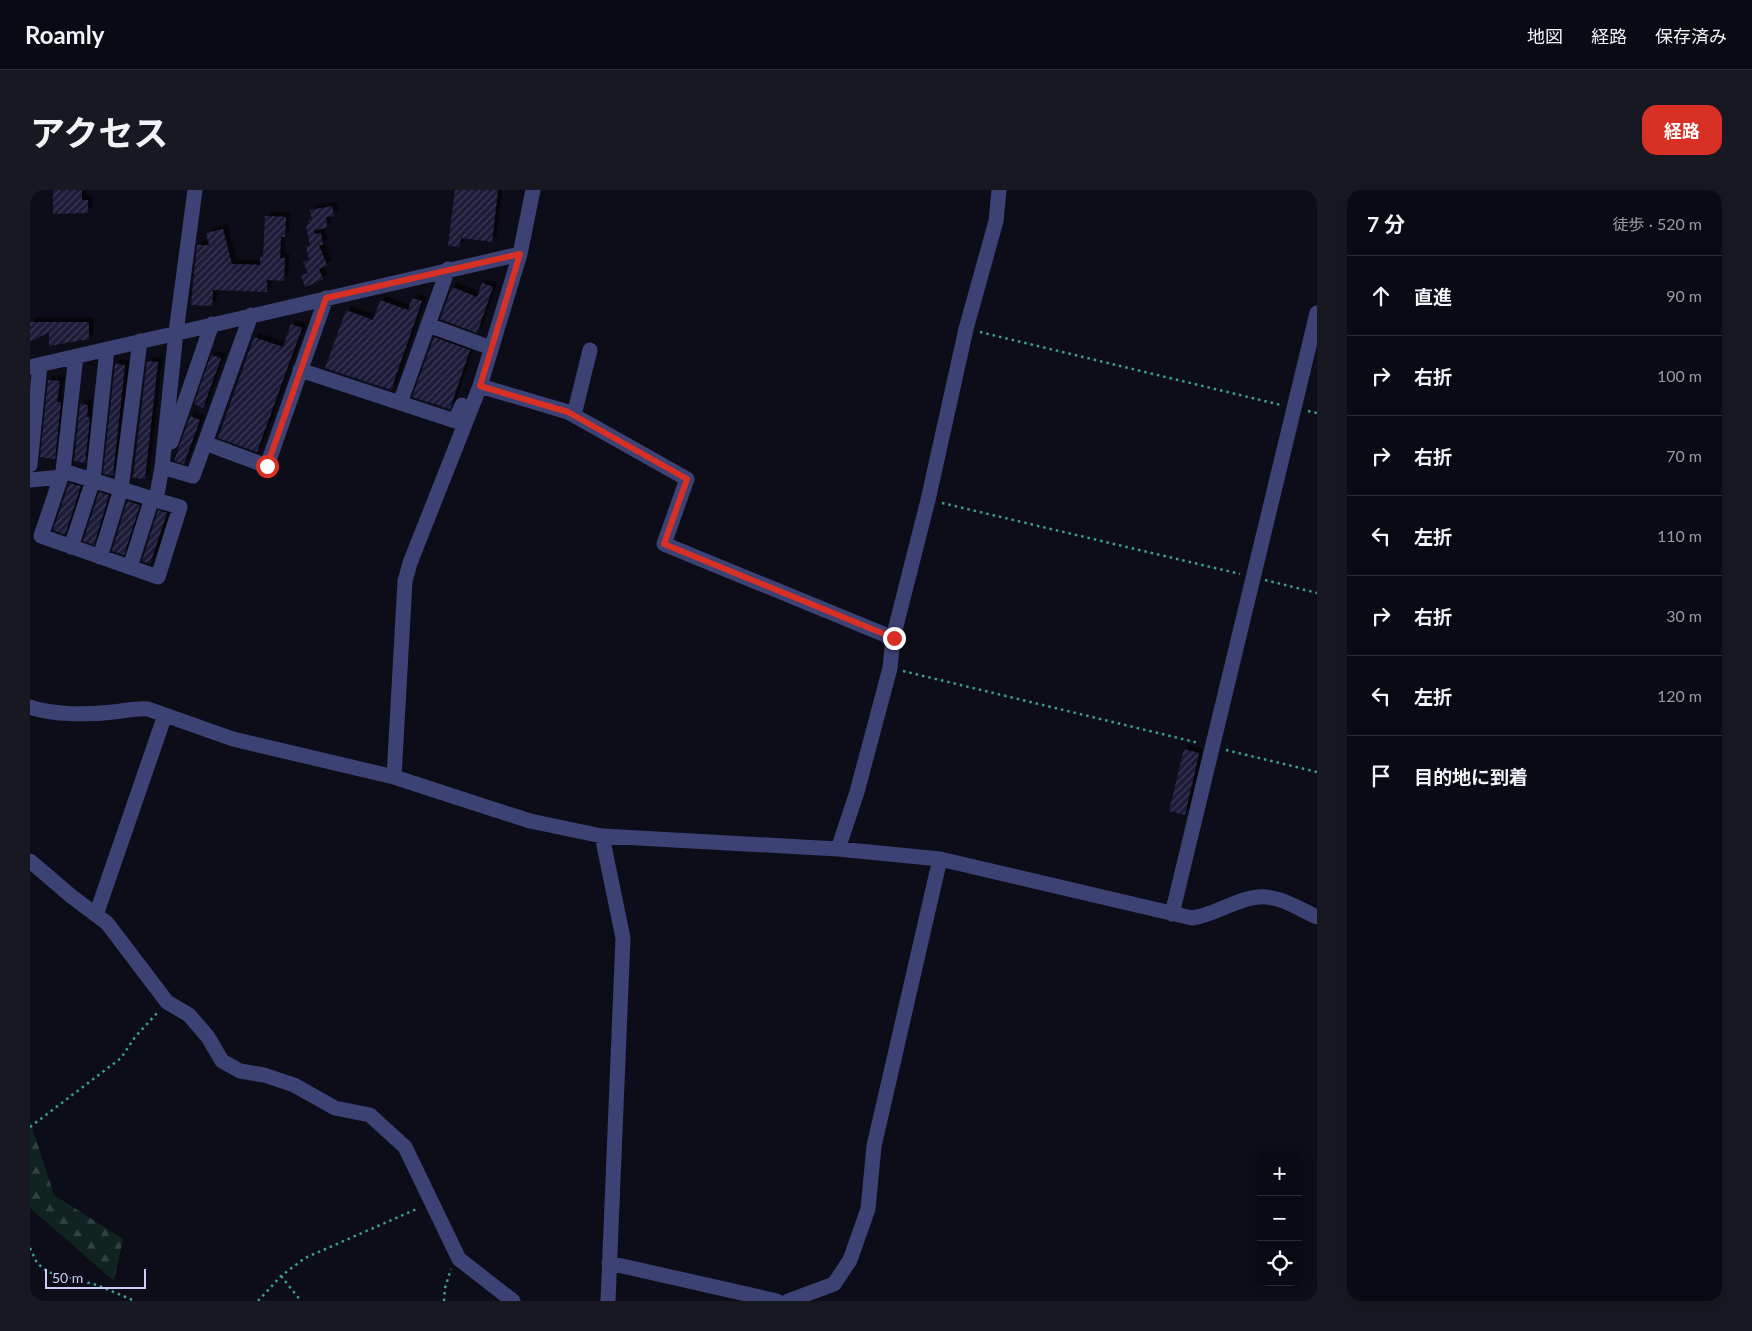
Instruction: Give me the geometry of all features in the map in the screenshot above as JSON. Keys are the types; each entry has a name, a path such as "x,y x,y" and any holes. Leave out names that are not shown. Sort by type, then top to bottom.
{"street":[{"path":"162,467 176,332 195,190"},
{"path":"394,776 406,581 410,563 480,386 520,254 533,190"},
{"path":"838,849 856,792 890,668 894,638 928,500 966,329 996,221 999,190"},
{"path":"30,465 35,366 448,269 520,254"},
{"path":"400,403 448,269"},
{"path":"300,370 455,421 483,345 504,276"},
{"path":"205,443 267,466 326,298"},
{"path":"1172,914 1317,313"},
{"path":"162,467 193,476 251,315"},
{"path":"130,567 154,499 162,467 212,324"},
{"path":"428,325 483,345"},
{"path":"100,557 121,489 140,341"},
{"path":"71,546 93,480 107,349"},
{"path":"574,415 590,350"},
{"path":"30,480 62,474 93,480 180,507 158,577 41,536 62,474 76,356"},
{"path":"480,386 574,415 687,479 664,544 894,638"},
{"path":"30,707 67,713 98,714 141,709 165,715 232,739 394,776 530,821 602,836 838,849 940,859 1192,918 1203,917 1258,897 1280,900 1317,917"},
{"path":"96,915 165,715"},
{"path":"602,836 623,938 608,1301"},
{"path":"788,1301 834,1284 850,1260 868,1209 874,1146 940,859"},
{"path":"30,861 107,923 166,1002 189,1015 208,1037 222,1061 240,1071 264,1075 294,1085 336,1108 370,1115 405,1147 459,1259 513,1301"},
{"path":"609,1263 777,1301"}],"path":[{"path":"966,329 1317,413"},
{"path":"928,500 1317,592"},
{"path":"890,668 1317,772"},
{"path":"30,1127 120,1058 135,1036 166,1002"},
{"path":"258,1301 281,1276 305,1258 431,1202"},
{"path":"30,1248 37,1263 48,1272 97,1285 135,1301"},
{"path":"444,1301 449,1272 459,1259"},
{"path":"281,1276 301,1301"}],"green space":[{"path":"30,1121 54,1195 123,1239 114,1281 30,1208"}],"building":[{"path":"53,190 82,190 82,200 88,200 88,213 53,214"},
{"path":"455,190 498,190 492,242 461,238 459,247 448,246"},
{"path":"332,206 334,216 326,217 327,228 314,230 315,234 321,233 323,245 319,245 327,265 319,269 323,279 305,287 301,276 308,273 303,262 309,260 306,246 310,246 306,225 309,224 308,220 312,220 310,210"},
{"path":"265,216 286,217 285,237 281,237 280,258 285,258 284,281 267,280 267,292 213,290 212,306 191,305 197,245 209,245 206,233 223,229 232,264 260,265 260,257 263,257"},
{"path":"482,283 493,287 477,333 440,319 452,287 477,297"},
{"path":"412,298 422,301 391,390 325,368 346,310 373,320 380,300 408,310"},
{"path":"30,322 89,322 89,339 49,346 49,332 30,342"},
{"path":"291,324 302,328 257,452 218,438 254,337 283,347"},
{"path":"434,337 470,350 450,409 412,397"},
{"path":"211,355 221,358 203,408 194,404"},
{"path":"147,361 158,362 145,479 133,478"},
{"path":"115,364 125,365 113,475 103,474"},
{"path":"48,380 60,381 57,402 61,402 55,459 40,457"},
{"path":"80,404 88,405 87,417 90,417 85,463 74,461"},
{"path":"190,416 200,420 184,464 174,461"},
{"path":"69,483 81,486 65,535 53,530"},
{"path":"99,492 109,495 94,545 83,541"},
{"path":"127,501 140,505 124,555 112,551"},
{"path":"158,510 167,513 150,564 142,561"},
{"path":"1184,749 1199,753 1185,815 1169,811"}],"route":[{"path":"267,466 326,298 520,254 480,386 568,412 687,479 664,544 894,638"}]}
